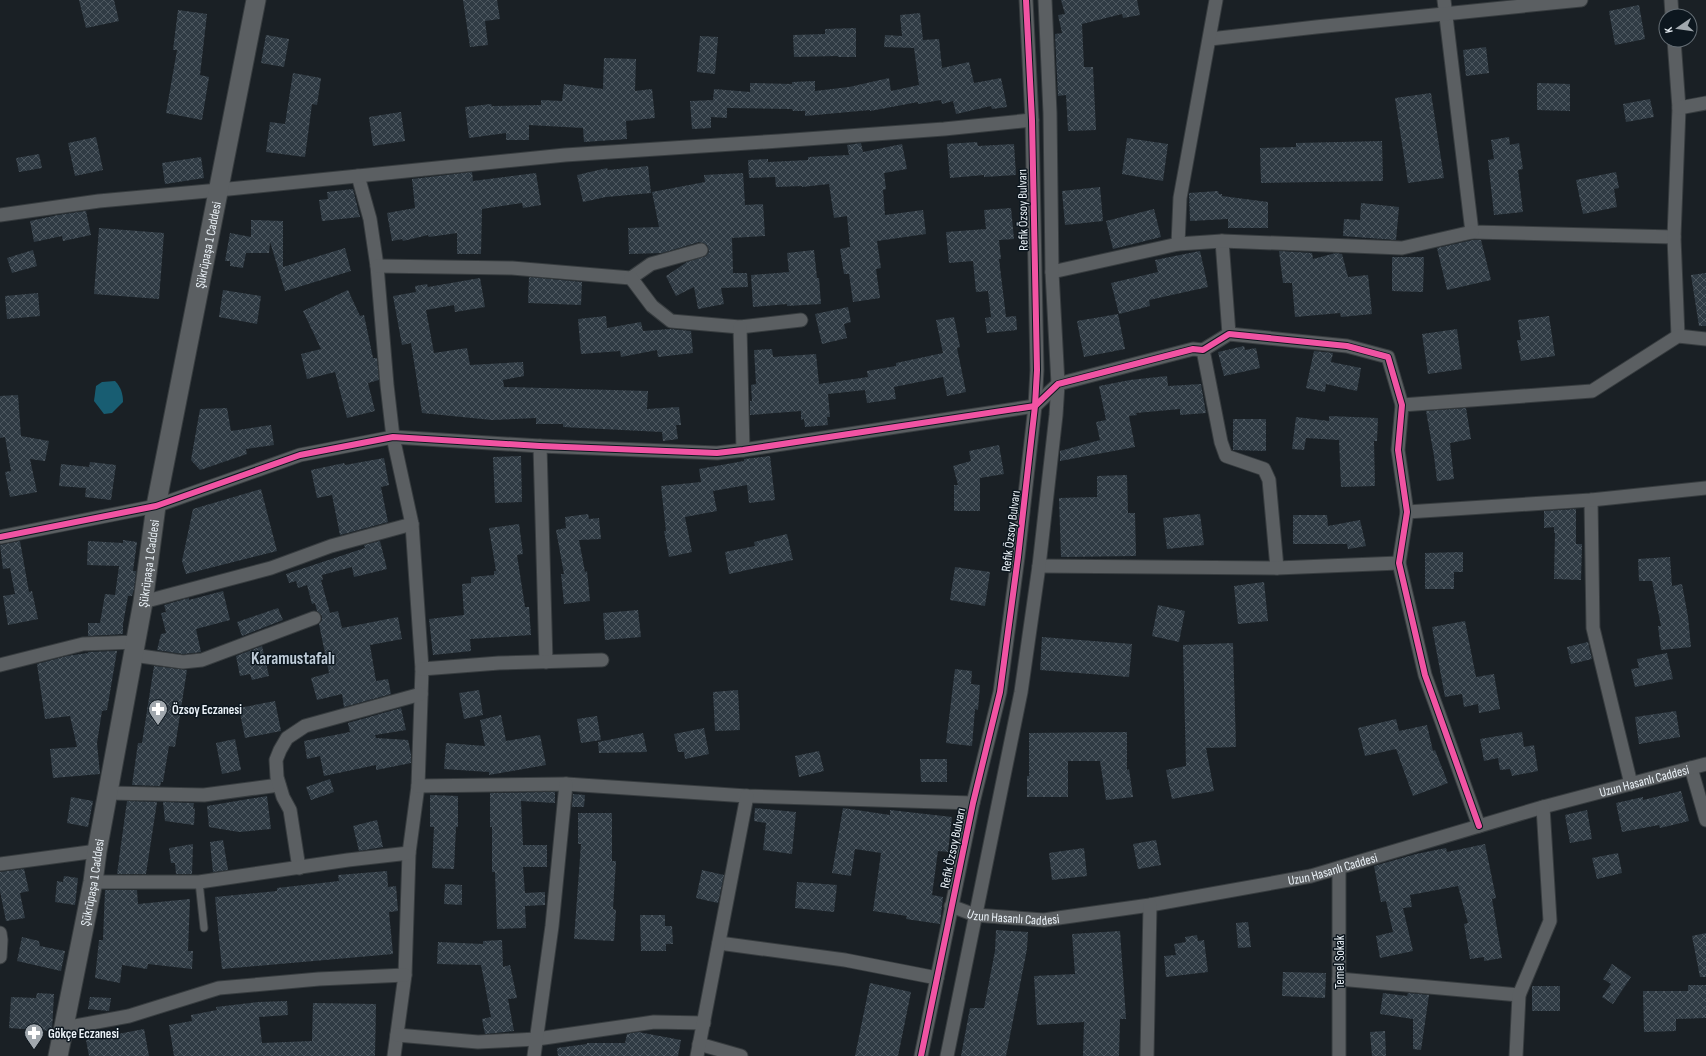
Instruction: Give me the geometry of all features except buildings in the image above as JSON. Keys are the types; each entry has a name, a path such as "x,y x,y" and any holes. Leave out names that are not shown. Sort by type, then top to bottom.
{"main road":[{"name":"Şükrüpaşa 1 Caddesi","path":"58,1056 93,882 97,851 135,648 156,506 256,0"}],"street":[{"name":"Refik Özsoy Bulvarı","path":"922,1056 951,906 973,803 1000,692 1018,557 1035,406 1037,370 1032,120 1026,0"},
{"path":"947,1056 1021,692 1039,566 1056,415 1058,384 1052,272 1050,113 1045,0"},
{"path":"1178,244 1180,198 1216,0"},
{"path":"1444,0 1472,232"},
{"path":"1210,39 1581,0"},
{"path":"1675,48 1679,108 1674,237 1678,336"},
{"path":"1679,108 1706,103"},
{"path":"0,215 99,201 565,155 944,129 1032,120"},
{"path":"358,176 370,219 377,266 393,437 412,524 422,669 418,786 408,854 405,975 394,1056"},
{"path":"1052,272 1178,244 1222,241 1402,248 1472,232 1674,237"},
{"path":"1222,241 1229,334"},
{"path":"377,266 512,268 631,278 651,264 701,250"},
{"path":"631,278 652,306 670,321 740,327 801,320"},
{"path":"740,327 744,450"},
{"path":"0,537 156,506 300,455 393,437 540,446 717,453 1035,406 1058,384 1193,349 1203,350 1229,334 1347,346 1388,357 1402,405 1398,450 1407,512 1399,563 1425,676 1479,826"},
{"path":"1402,405 1592,391 1678,336 1706,339"},
{"path":"1203,350 1221,442 1226,456 1264,469 1269,480 1277,568"},
{"path":"540,446 546,662"},
{"path":"1407,512 1591,500 1706,488"},
{"path":"1591,500 1594,628 1630,784"},
{"path":"143,602 271,568 331,546 412,524"},
{"path":"1039,566 1277,568 1399,563"},
{"path":"0,665 83,644 135,648 183,662 202,660 314,618"},
{"path":"422,669 602,660"},
{"path":"299,868 290,810 283,797 277,777 276,760 287,738 304,726 421,694"},
{"name":"Uzun Hasanlı Caddesi","path":"951,906 975,915 1044,920 1150,905 1311,876 1543,807 1706,764"},
{"path":"1691,768 1706,820"},
{"path":"418,786 566,784 747,796 973,803"},
{"path":"534,1056 552,926 566,784"},
{"path":"108,793 204,795 279,785"},
{"path":"741,1056 698,1050 747,796"},
{"path":"1516,1056 1519,995 1550,921 1543,807"},
{"path":"0,864 97,851"},
{"path":"93,882 199,882 408,854"},
{"name":"Temel Sokak","path":"1339,1056 1340,868"},
{"path":"1147,1056 1150,905"},
{"path":"0,933 0,957"},
{"path":"719,943 845,960 937,978"},
{"path":"64,1028 128,1016 219,988 319,979 405,975"},
{"path":"1339,979 1519,995"},
{"path":"397,1035 478,1042 537,1039 654,1022 704,1023"}],"lane":[{"path":"199,882 204,928"}],"water":[{"path":"115,381 123,396 123,402 112,413 104,414 94,401 96,386 102,382"}],"cycle path":[{"path":"921,1056 973,803 1000,692 1018,557 1035,406 1037,370 1032,120 1026,0"},
{"path":"0,537 156,506 300,455 393,437 540,446 717,453 1035,406 1058,384 1193,349 1203,350 1229,334 1347,346 1388,357 1402,405 1398,450 1407,512 1399,563 1425,675 1479,826"}],"place":[{"name":"Özsoy Eczanesi","path":"158,726"},
{"name":"Gökçe Eczanesi","path":"34,1050"}],"district":[{"name":"Karamustafalı","path":"293,658"}]}
